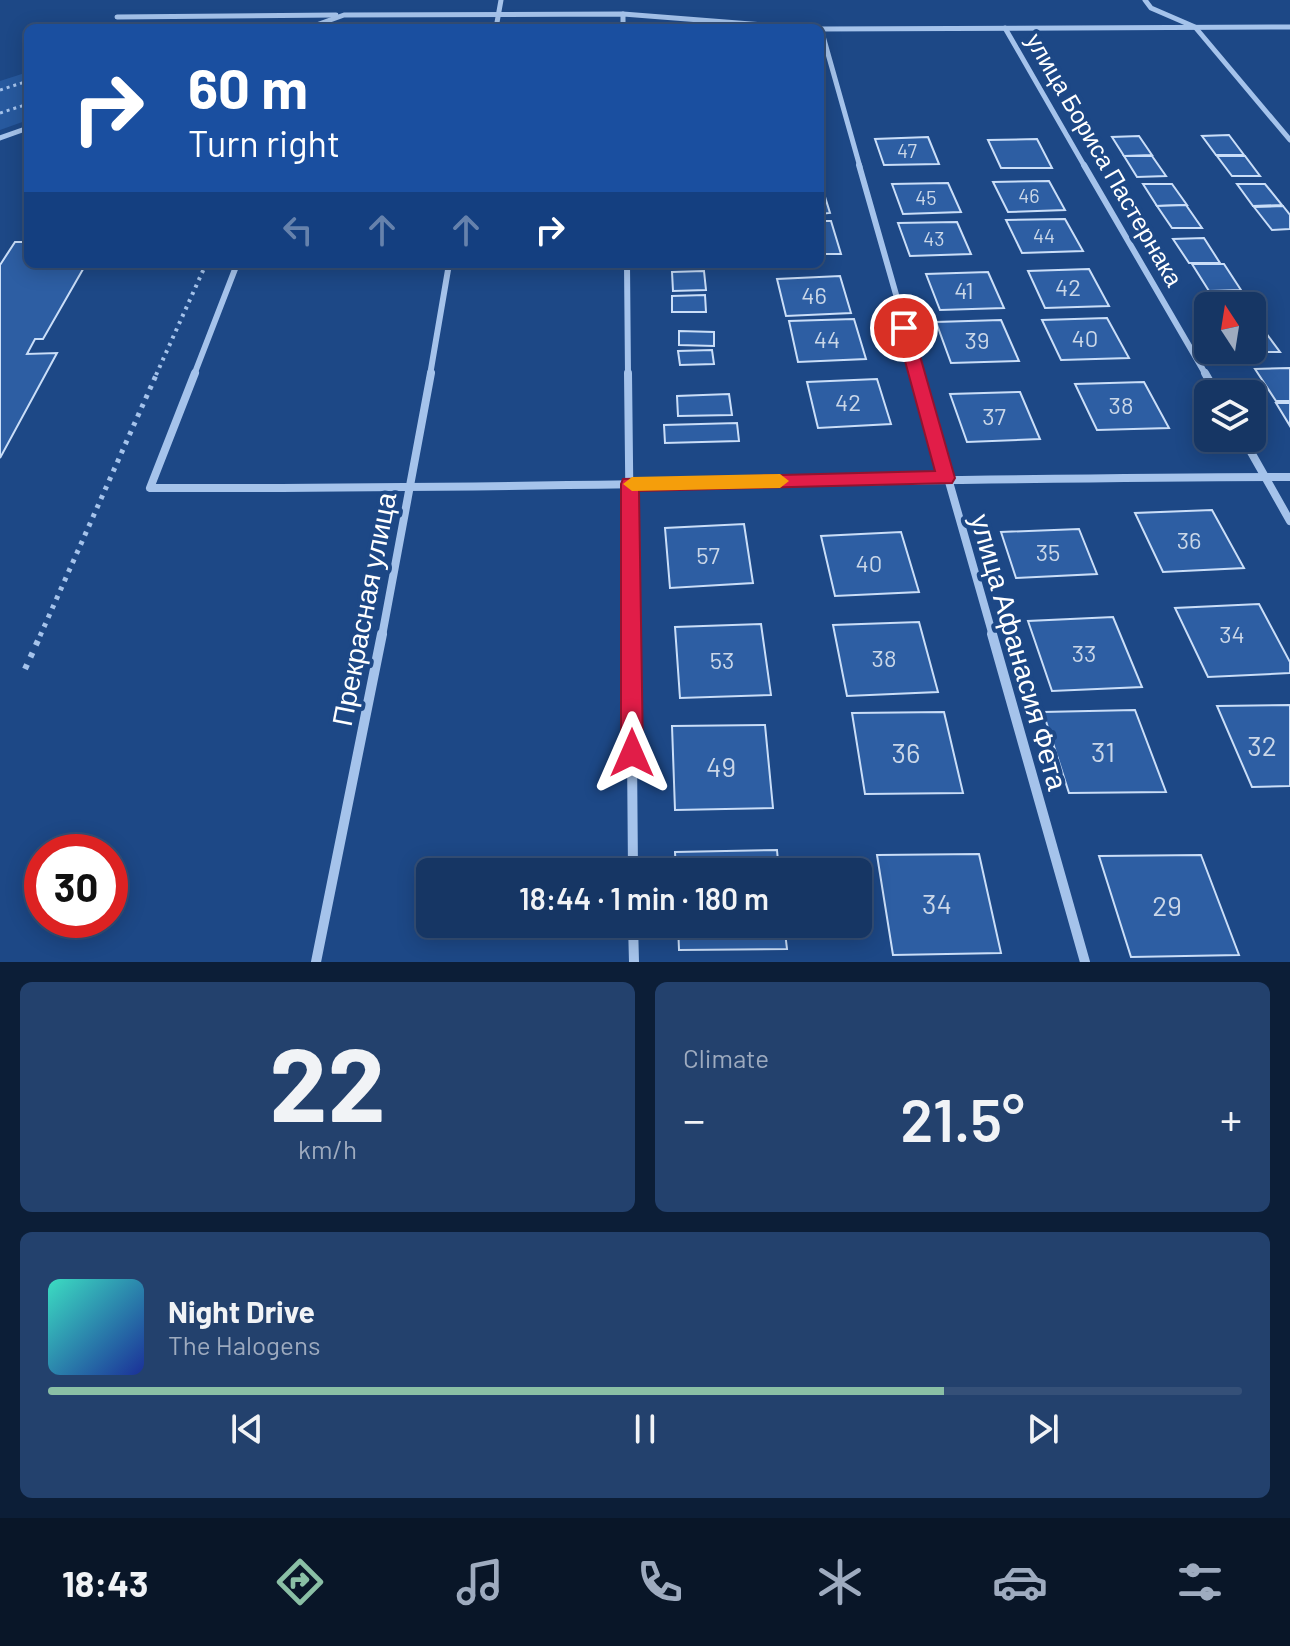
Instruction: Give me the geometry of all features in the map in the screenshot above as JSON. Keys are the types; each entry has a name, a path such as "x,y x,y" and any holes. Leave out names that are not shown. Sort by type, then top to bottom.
{"street":[{"path":"497,24 501,0"},
{"path":"1145,0 1151,8 1195,27 1290,140"},
{"path":"623,14 623,24"},
{"path":"117,17 623,14 752,24"},
{"path":"319,24 344,15"},
{"path":"824,29 1290,27"},
{"name":"улица Бориса Пастернака","path":"1005,28 1209,380"},
{"name":"улица Афанасия Фета","path":"824,43 1085,962"},
{"path":"0,138 24,129"},
{"path":"235,268 150,488 411,489 946,478 1290,477"},
{"name":"Прекрасная улица","path":"316,962 411,489 448,268"},
{"path":"627,268 633,858"},
{"path":"1251,452 1290,521"},
{"path":"633,938 634,962"}],"path":[{"path":"0,90 24,82"},
{"path":"0,113 24,105"},
{"path":"25,669 204,268"}],"shaded area":[{"path":"24,73 24,121 0,130 0,81"}],"building":[{"path":"1229,135 1244,155 1216,155 1202,136"},
{"path":"1139,136 1152,155 1124,156 1112,137"},
{"path":"928,137 939,164 884,165 875,139"},
{"path":"1037,139 1052,168 1001,168 988,140"},
{"path":"1124,156 1152,156 1166,176 1137,177"},
{"path":"1217,156 1245,156 1260,176 1232,176"},
{"path":"1049,181 1065,210 1008,212 993,182"},
{"path":"948,183 961,212 903,214 892,184"},
{"path":"1143,184 1172,184 1187,205 1157,206"},
{"path":"1237,184 1265,184 1282,205 1253,206"},
{"path":"824,194 830,213 824,214"},
{"path":"1186,205 1202,228 1172,228 1157,206"},
{"path":"1283,206 1290,215 1290,229 1272,230 1254,207"},
{"path":"1065,219 1083,251 1022,253 1006,220"},
{"path":"824,221 831,221 841,254 824,254"},
{"path":"957,222 971,254 910,256 898,223"},
{"path":"1204,238 1220,263 1189,263 1173,239"},
{"path":"15,242 24,242 24,268 84,268 43,339 35,339 27,354 57,353 0,458 0,265"},
{"path":"1192,264 1224,264 1241,290 1209,291"},
{"path":"1089,269 1109,306 1045,308 1028,271"},
{"path":"704,271 706,290 673,291 672,272"},
{"path":"988,272 1004,308 940,310 926,274"},
{"path":"840,276 851,313 786,316 777,279"},
{"path":"705,295 706,312 672,312 672,296"},
{"path":"1107,318 1129,358 1061,360 1042,320"},
{"path":"854,319 866,359 798,362 789,321"},
{"path":"1001,320 1019,361 951,363 936,322"},
{"path":"679,331 714,332 714,346 679,345"},
{"path":"1266,333 1280,352 1266,352"},
{"path":"712,350 714,364 680,365 678,351"},
{"path":"1290,368 1290,401 1276,401 1266,386 1266,380 1262,380 1255,369"},
{"path":"877,379 891,424 818,428 807,382"},
{"path":"1144,382 1169,428 1097,430 1075,384"},
{"path":"1020,392 1040,439 967,442 950,394"},
{"path":"729,394 732,415 678,416 677,396"},
{"path":"1276,403 1290,403 1290,426"},
{"path":"737,423 739,441 665,443 664,425"},
{"path":"1212,510 1244,568 1163,572 1135,513"},
{"path":"744,524 753,583 670,588 665,528"},
{"path":"1079,529 1097,574 1016,578 1001,532"},
{"path":"901,532 919,592 835,596 821,536"},
{"path":"1259,604 1290,662 1290,673 1208,677 1175,608"},
{"path":"1113,617 1142,687 1052,691 1028,621"},
{"path":"919,622 938,692 847,696 833,625"},
{"path":"761,624 771,695 680,698 675,627"},
{"path":"1290,705 1290,786 1252,787 1217,706"},
{"path":"1135,710 1166,792 1069,793 1043,712"},
{"path":"944,712 963,793 865,794 852,713"},
{"path":"765,725 773,808 675,810 672,726"},
{"path":"777,850 778,858 675,858 675,852"},
{"path":"979,854 1001,953 893,955 877,855"},
{"path":"1201,855 1239,955 1131,957 1099,856"},
{"path":"679,938 786,938 787,949 679,950"}],"slow traffic":[{"path":"632,484 780,481"}],"route":[{"path":"632,753 630,484 946,478 904,328"}]}
